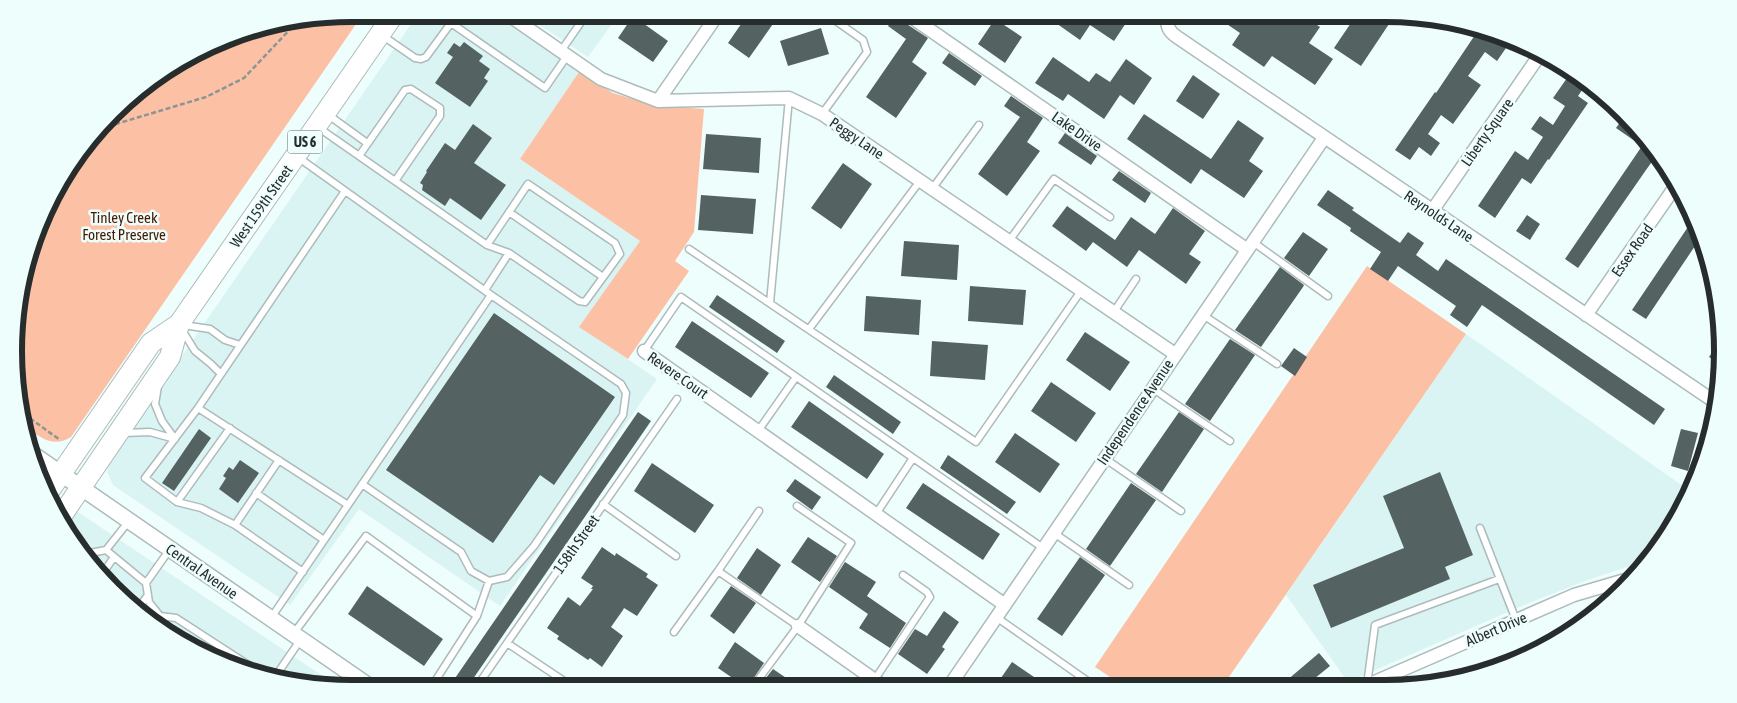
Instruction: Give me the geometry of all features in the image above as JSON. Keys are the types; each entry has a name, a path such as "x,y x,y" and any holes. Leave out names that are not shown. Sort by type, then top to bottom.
{"main road":[{"name":"West 159th Street","path":"64,512 170,357 179,324 388,22"},
{"name":"West 159th Street","path":"52,487 151,343 179,324"}],"street":[{"name":"Peggy Lane","path":"519,22 601,79 658,101 789,98 822,114 1175,354"},
{"path":"658,101 712,22"},
{"name":"Lake Drive","path":"919,22 1249,245"},
{"name":"Reynolds Lane","path":"1168,22 1170,32 1177,37 1711,399"},
{"name":"Liberty Square","path":"1432,211 1537,59"},
{"name":"Independence Avenue","path":"953,680 1249,245 1324,138"},
{"name":"Essex Road","path":"1586,316 1672,191"},
{"name":"Revere Court","path":"644,351 1004,605"},
{"name":"Central Avenue","path":"41,460 360,680"},
{"name":"Albert Drive","path":"1379,680 1574,595 1620,581"},
{"path":"798,626 867,680"}],"lane":[{"path":"380,34 416,58 421,59 426,57 451,23 545,88 582,22"},
{"path":"822,114 867,52 863,40 837,22"},
{"path":"358,156 405,90 412,89 440,108 440,116 395,181"},
{"path":"770,303 789,98"},
{"path":"321,119 367,143"},
{"path":"321,119 358,156 487,245 509,253 578,301 585,302 620,254 615,243 528,184 487,245"},
{"path":"932,189 980,125"},
{"path":"296,156 491,295 621,384 626,393 624,415 534,546 507,578 489,581 471,571 461,552 362,484"},
{"path":"1008,241 1054,179 1110,217"},
{"path":"809,329 920,181"},
{"path":"302,572 235,525 201,508 177,502 145,478 198,408 345,191"},
{"path":"509,212 603,277"},
{"path":"1249,245 1328,296"},
{"path":"690,249 976,442 1081,291"},
{"path":"485,290 509,253"},
{"path":"1113,313 1136,279"},
{"path":"271,618 491,295"},
{"name":"Revere Court","path":"644,351 681,297 1043,548"},
{"path":"1202,314 1277,364"},
{"path":"179,324 210,329 225,340 240,345"},
{"path":"179,324 195,351 220,374"},
{"path":"160,373 155,404 162,421 175,439"},
{"path":"758,431 796,377"},
{"path":"1152,388 1230,441"},
{"name":"158th Street","path":"481,680 677,399"},
{"path":"198,408 348,505"},
{"path":"177,502 230,428"},
{"path":"116,437 125,432 150,432 175,439"},
{"path":"876,514 913,458"},
{"path":"1104,458 1181,511"},
{"path":"235,525 279,460"},
{"path":"256,493 324,540"},
{"path":"603,504 676,556"},
{"path":"758,680 798,626 851,543 797,506"},
{"path":"674,632 759,511"},
{"path":"91,553 106,550 130,520"},
{"path":"1480,528 1516,620"},
{"path":"1054,533 1129,585"},
{"path":"279,672 297,637 366,536 477,616"},
{"path":"146,583 170,548"},
{"path":"106,550 146,583 149,602 160,616 176,618 245,662"},
{"path":"105,570 114,557"},
{"path":"718,571 798,626"},
{"path":"875,680 930,597 928,592 903,575"},
{"path":"1366,680 1374,625 1499,579"},
{"path":"436,680 477,616 489,581"},
{"path":"141,604 148,595"},
{"path":"996,617 1086,680"},
{"path":"507,642 563,680"}],"path":[{"path":"109,129 116,124 206,97 244,78 291,28"},
{"path":"30,418 60,440"}],"shaded area":[{"path":"412,22 506,22 579,72 520,159 640,241 580,327 657,379 500,606 359,509 290,605 113,485 107,471 110,460"},
{"path":"535,22 613,22 588,57"},
{"path":"1466,334 1685,487 1659,534 1636,565 1585,581 1524,605 1353,680 1347,680 1286,595"},
{"path":"75,510 328,680 287,674 246,663 206,647 169,625 151,613 119,584 90,552 69,519"}],"green space":[{"name":"Tinley Creek Forest Preserve","path":"357,22 71,437 57,442 40,437 33,432 25,394 22,352 25,309 40,246 56,206 90,151 119,119 151,90 206,56 246,40 287,29 309,25"},
{"path":"579,72 613,93 652,105 704,109 694,232 675,261 689,271 628,359 579,327 640,241 520,159"},
{"path":"1367,266 1466,334 1227,680 1114,680 1095,667"}],"building":[{"path":"629,22 641,22 668,41 653,62 618,38"},
{"path":"742,22 774,22 749,58 728,43"},
{"path":"891,22 904,22 928,38 912,62 927,73 896,118 866,97 906,39 888,26"},
{"path":"993,22 1000,22 1022,37 1005,63 978,44"},
{"path":"1054,22 1127,22 1114,41 1090,25 1080,40"},
{"path":"1224,22 1313,22 1320,27 1309,43 1333,59 1315,85 1272,56 1264,67 1232,45 1240,33"},
{"path":"1352,22 1390,22 1361,66 1334,48"},
{"path":"821,28 829,54 788,66 780,41"},
{"path":"1475,35 1499,43 1506,48 1497,61 1485,52 1468,76 1481,85 1453,124 1441,115 1428,134 1440,143 1431,156 1419,147 1410,160 1395,150"},
{"path":"464,42 483,56 479,61 490,69 484,78 488,81 470,107 435,83 453,57 447,53 454,43 460,47"},
{"path":"949,53 982,76 975,86 942,63"},
{"path":"1053,57 1089,82 1096,73 1110,82 1126,59 1152,78 1134,105 1120,95 1104,119 1068,94 1063,101 1035,83"},
{"path":"1193,75 1220,94 1203,119 1176,101"},
{"path":"1567,78 1583,88 1578,96 1588,103 1531,184 1522,178 1495,218 1478,206 1515,151 1528,160 1543,137 1531,129 1540,116 1553,125 1565,106 1553,98"},
{"path":"1011,96 1043,118 1027,142 1040,151 1007,196 978,174 1020,117 1004,106"},
{"path":"1144,114 1211,159 1238,120 1264,138 1249,161 1263,171 1244,198 1201,169 1191,184 1127,139"},
{"path":"1620,122 1647,151 1653,160 1578,268 1565,259 1642,146 1616,128"},
{"path":"473,124 492,138 474,163 506,185 481,220 450,198 445,206 422,190 423,185 420,183 445,143 455,150"},
{"path":"1065,133 1097,156 1091,165 1058,143"},
{"path":"706,134 761,138 759,173 703,169"},
{"path":"843,163 872,184 841,229 811,208"},
{"path":"1119,171 1151,193 1145,203 1112,180"},
{"path":"1328,190 1354,208 1352,210 1400,243 1408,232 1424,243 1416,255 1438,271 1446,259 1665,409 1654,425 1482,305 1467,327 1450,315 1456,306 1398,266 1388,281 1370,269 1381,252 1350,231 1351,228 1317,205"},
{"path":"701,195 756,199 753,234 698,230"},
{"path":"1067,206 1115,240 1131,217 1155,234 1173,208 1205,231 1189,254 1201,262 1186,284 1139,250 1127,267 1093,242 1086,251 1052,226"},
{"path":"1527,215 1540,224 1530,240 1516,231"},
{"path":"1689,226 1696,244 1646,319 1632,310"},
{"path":"1303,232 1328,249 1309,276 1284,258"},
{"path":"904,241 959,245 957,280 901,276"},
{"path":"1280,267 1304,285 1261,347 1235,330"},
{"path":"970,286 1026,290 1023,325 968,321"},
{"path":"717,295 785,341 777,353 709,307"},
{"path":"866,296 921,300 919,335 864,331"},
{"path":"494,313 615,397 554,485 540,475 493,543 386,470"},
{"path":"692,321 769,373 751,398 675,347"},
{"path":"1085,332 1130,362 1110,391 1066,360"},
{"path":"1230,339 1255,355 1210,421 1185,404"},
{"path":"932,341 988,345 985,380 930,376"},
{"path":"1294,348 1307,357 1295,376 1281,366"},
{"path":"1714,350 1714,360 1709,357"},
{"path":"834,375 901,422 893,434 826,387"},
{"path":"1051,382 1096,413 1076,442 1031,411"},
{"path":"809,401 884,454 867,479 791,427"},
{"path":"638,412 651,421 472,680 454,680"},
{"path":"1179,412 1204,429 1162,492 1136,474"},
{"path":"199,429 211,438 174,491 162,483"},
{"path":"1681,429 1698,433 1688,471 1671,466"},
{"path":"1015,433 1060,464 1040,493 995,462"},
{"path":"948,455 1016,502 1007,514 940,468"},
{"path":"240,460 259,473 238,503 219,489 226,478 223,476 229,467 233,470"},
{"path":"652,463 714,505 695,533 634,491"},
{"path":"1440,472 1473,555 1445,567 1450,579 1331,628 1313,585 1404,548 1383,496"},
{"path":"795,479 821,497 812,510 786,491"},
{"path":"923,483 1000,534 983,560 906,508"},
{"path":"1131,483 1156,500 1110,566 1086,549"},
{"path":"808,537 837,556 820,582 791,562"},
{"path":"602,547 615,556 616,553 648,574 646,577 658,585 637,616 624,608 611,627 623,636 602,667 557,639 559,636 547,628 568,597 580,606 593,589 591,589 593,586 581,578"},
{"path":"757,548 781,565 761,595 737,578"},
{"path":"1080,557 1105,575 1062,636 1037,619"},
{"path":"845,562 876,582 867,596 906,623 890,648 859,628 868,614 829,587"},
{"path":"367,586 443,639 424,666 348,614"},
{"path":"731,586 756,603 734,634 710,616"},
{"path":"944,611 959,622 942,647 945,649 927,674 898,654 915,629 927,636"},
{"path":"735,642 764,663 752,680 735,680 718,668"},
{"path":"1319,653 1330,666 1313,680 1287,680"},
{"path":"1012,662 1037,679 1036,680 1000,680"},
{"path":"773,669 789,680 764,680"}]}
